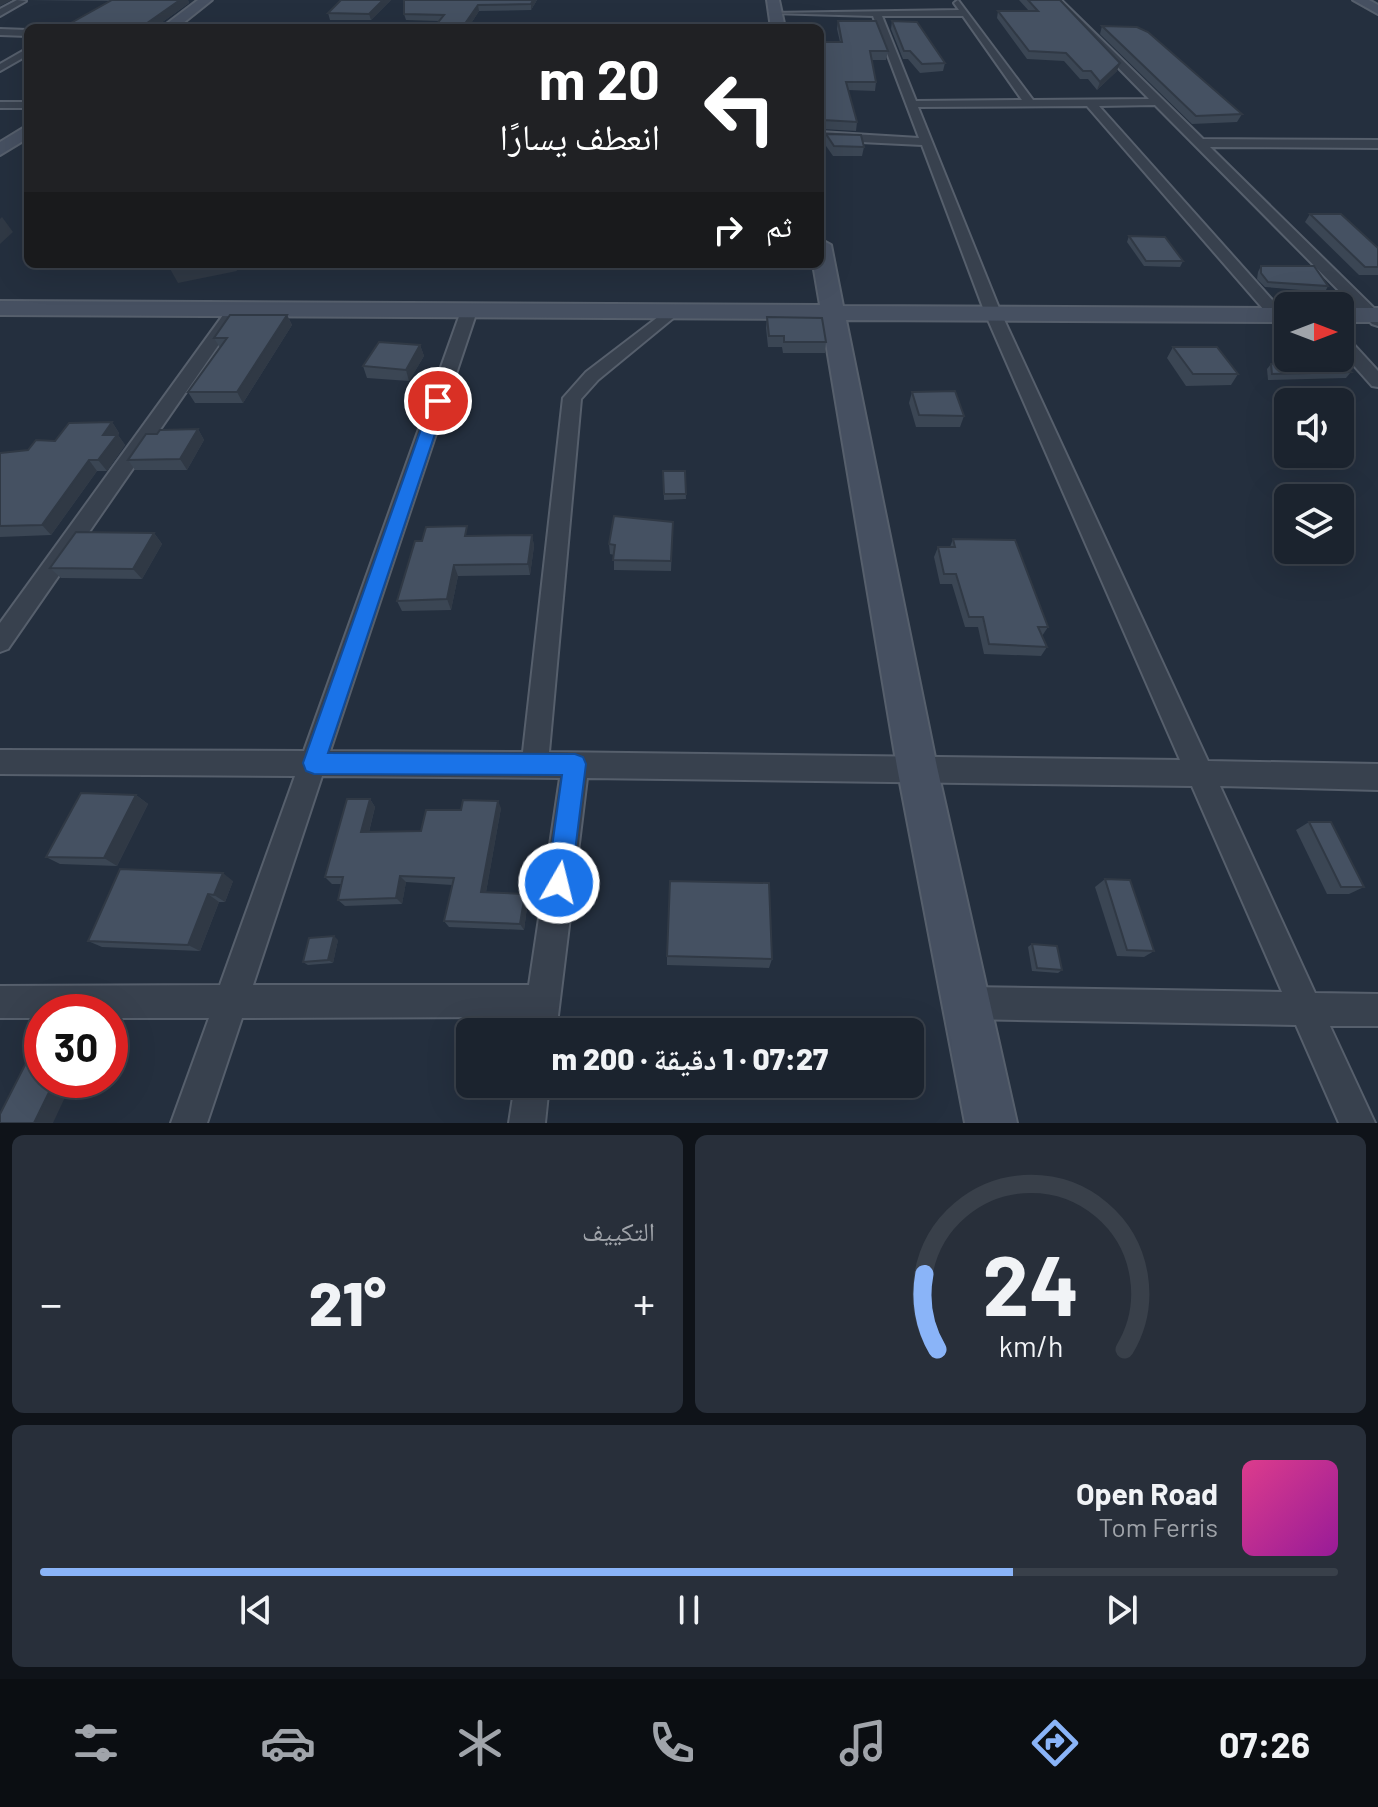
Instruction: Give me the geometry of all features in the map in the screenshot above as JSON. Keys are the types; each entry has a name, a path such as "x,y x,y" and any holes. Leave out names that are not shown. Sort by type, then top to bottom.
{"street":[{"path":"173,24 206,0"},
{"path":"955,0 1030,103"},
{"path":"1056,0 1376,317"},
{"path":"1359,0 1378,10"},
{"path":"0,13 22,1"},
{"path":"774,6 876,13 965,13"},
{"path":"876,13 993,313 1357,1123"},
{"path":"0,32 24,33"},
{"path":"0,68 24,53"},
{"path":"1090,102 1274,306"},
{"path":"912,104 1158,102"},
{"path":"0,105 24,105"},
{"path":"0,150 24,133"},
{"path":"824,136 927,142"},
{"path":"1200,143 1378,144"},
{"path":"824,264 917,767 991,1123"},
{"path":"0,308 1274,315"},
{"path":"0,642 235,310"},
{"path":"189,1123 469,311"},
{"path":"535,764 547,618 572,398 592,376 671,312"},
{"path":"1354,316 1376,317"},
{"path":"1354,355 1378,382"},
{"path":"0,762 917,767 1378,777"},
{"path":"0,1002 231,1002 541,1016 575,764"},
{"path":"966,1003 1378,1010"},
{"path":"527,1123 530,1098"}],"building":[{"path":"112,0 180,0 146,24 69,24"},
{"path":"341,0 383,0 369,14 328,13"},
{"path":"404,0 533,0 531,4 478,5 465,24 437,24 444,15 404,14"},
{"path":"1028,0 1060,0 1120,63 1100,82 1091,71 1083,71 1066,53 1029,51 998,11 1038,11"},
{"path":"838,21 876,21 888,51 870,51 876,82 846,82 857,122 824,120 824,42 842,42"},
{"path":"892,21 917,22 945,63 922,64 910,51 904,51"},
{"path":"1102,26 1137,27 1148,32 1242,114 1196,116"},
{"path":"826,134 861,135 864,147 834,146"},
{"path":"1310,214 1341,214 1378,248 1378,267 1365,267"},
{"path":"1129,236 1165,237 1183,261 1146,261"},
{"path":"1261,266 1314,266 1328,286 1268,282 1261,273"},
{"path":"230,315 287,315 237,392 188,392 227,338 214,338"},
{"path":"767,317 822,318 826,342 784,342 784,336 769,336"},
{"path":"379,342 420,345 406,370 363,366"},
{"path":"1173,347 1217,347 1238,374 1193,374"},
{"path":"1274,363 1274,372 1351,372 1272,374 1271,364"},
{"path":"955,391 964,416 919,415 912,392"},
{"path":"112,422 103,435 117,435 98,460 89,460 42,525 0,526 0,453 28,450 36,440 55,441 69,423"},
{"path":"198,429 180,459 128,460 146,434 157,434 160,430"},
{"path":"663,471 685,471 686,494 664,494"},
{"path":"614,516 673,522 671,561 613,560 615,545 609,544"},
{"path":"467,526 465,536 532,535 528,564 454,565 447,599 397,601 415,541 422,541 426,527"},
{"path":"76,532 154,533 133,569 50,568"},
{"path":"953,539 1015,540 1048,627 1038,627 1047,647 989,644 983,617 969,617 956,574 944,574 938,547 955,547"},
{"path":"81,793 136,795 104,858 46,857"},
{"path":"347,799 370,799 361,832 421,831 426,810 461,810 463,800 498,801 481,892 525,894 520,924 444,921 454,878 400,876 396,898 338,900 343,877 325,877"},
{"path":"1309,822 1331,822 1364,887 1341,887"},
{"path":"120,869 223,873 214,895 208,894 188,945 88,941"},
{"path":"1105,879 1130,880 1154,951 1127,950"},
{"path":"670,881 769,883 772,959 667,956"},
{"path":"334,936 328,960 303,962 309,938"},
{"path":"1032,944 1057,946 1062,970 1037,968"},
{"path":"24,1067 24,1098 46,1098 34,1123 0,1123 0,1114"}],"route":[{"path":"438,401 314,763 575,764 559,883"}]}
